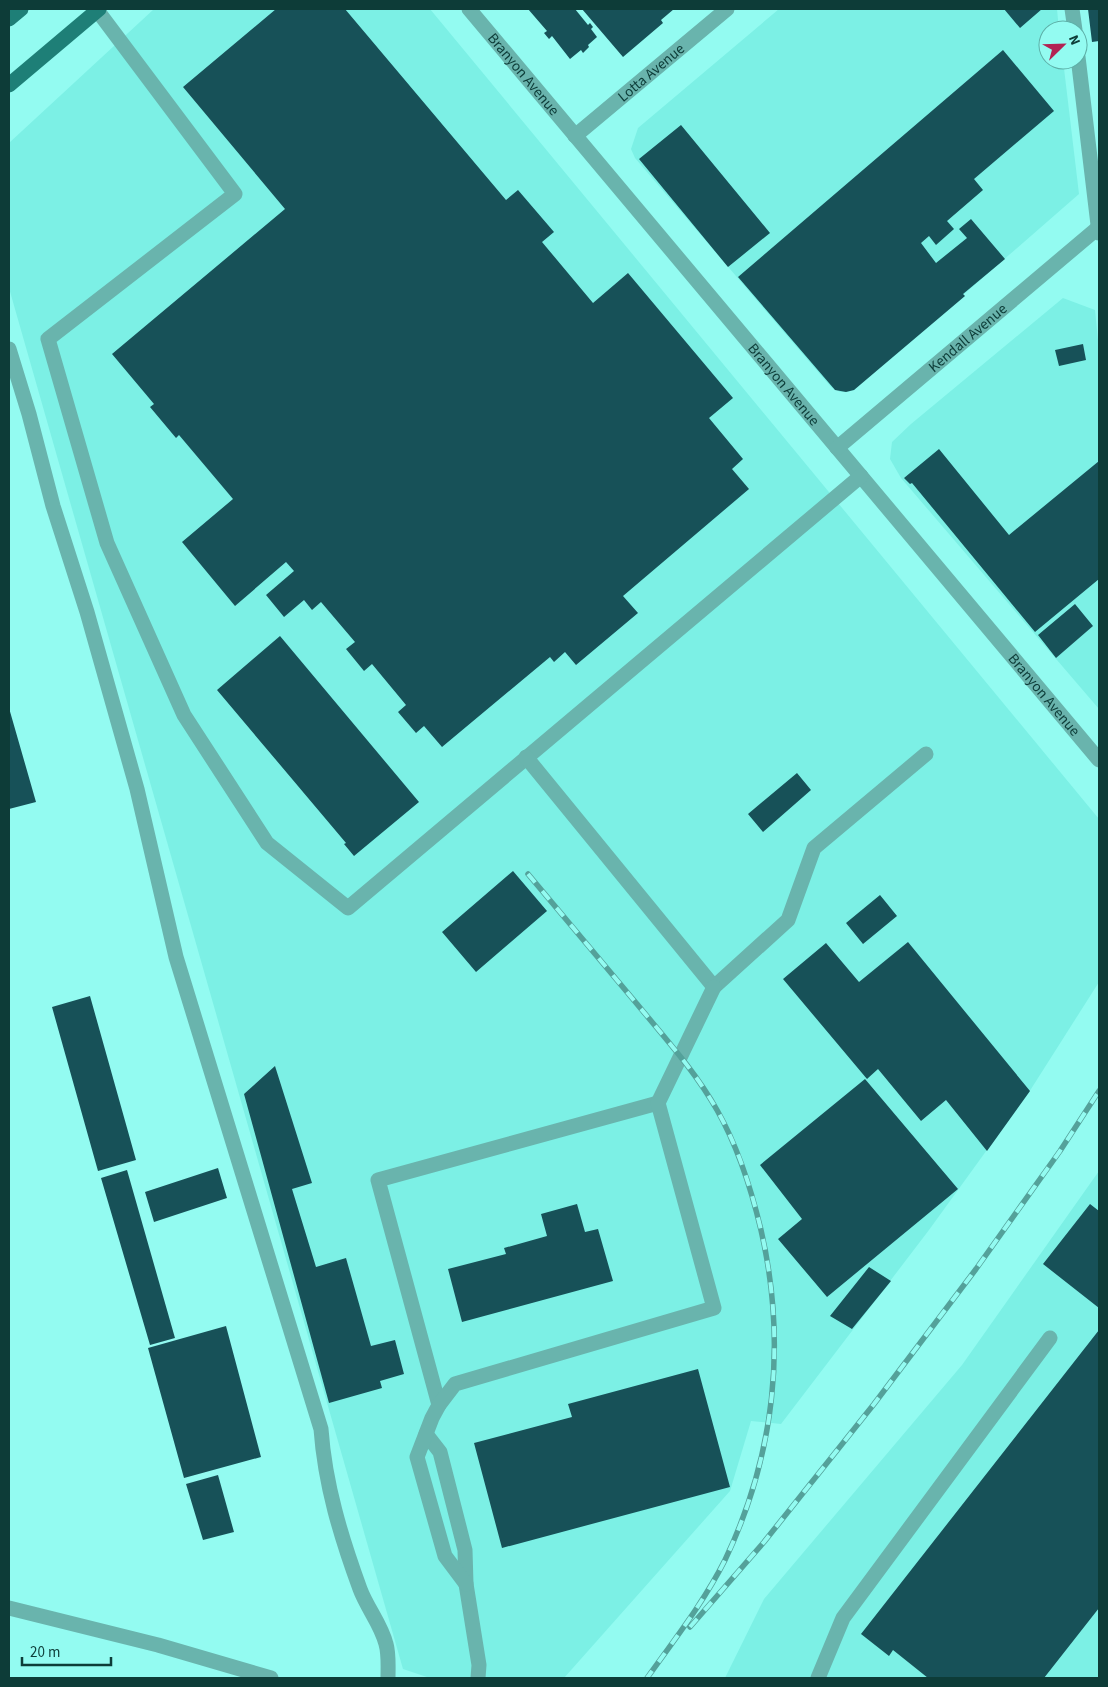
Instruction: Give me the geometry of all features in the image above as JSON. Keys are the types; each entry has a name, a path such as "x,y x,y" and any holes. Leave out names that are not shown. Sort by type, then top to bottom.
{"main road":[{"path":"9,19 21,9"},
{"path":"9,85 98,10"}],"street":[{"name":"Branyon Avenue","path":"468,9 1099,760"},
{"name":"Lotta Avenue","path":"575,136 727,9"},
{"path":"98,10 235,194 48,338 107,543 184,715 267,843 348,908 861,476"},
{"path":"1080,70 1095,167 1099,230"},
{"name":"Kendall Avenue","path":"837,448 1099,230"},
{"path":"9,349 53,506 87,612 137,789 176,957 322,1429 324,1460 339,1529 367,1606 386,1645 388,1678"},
{"path":"466,1584 445,1556 417,1457 439,1405 455,1384 714,1308 658,1104 714,987 788,920 814,848 926,754"},
{"path":"526,757 714,987"},
{"path":"439,1405 378,1180 658,1104"},
{"path":"818,1678 843,1618 1050,1338"},
{"path":"426,1434 440,1452 465,1550 466,1584 478,1665 478,1678"},
{"path":"9,1608 158,1645 271,1678"}],"shaded area":[{"path":"154,9 430,9 1099,819 1099,982 1031,1089 929,1230 781,1424 751,1421 730,1491 564,1678 430,1678 403,1669 9,288 9,143"},
{"path":"779,9 1057,9 1058,20 1038,20 1038,70 1064,70 1079,194 854,390 840,392 831,387 635,158 631,149 638,128"},
{"path":"1063,298 1095,310 1099,350 1099,709 901,478 890,459 892,442 911,424"},
{"path":"1099,1171 1099,1678 725,1678 764,1599 962,1365"}],"building":[{"path":"276,9 345,9 506,200 518,190 554,232 542,242 593,303 628,273 733,398 709,418 743,459 732,469 749,489 623,596 638,613 576,665 565,652 554,662 550,657 442,747 424,726 416,733 398,712 406,705 372,664 364,671 346,649 355,642 321,602 312,610 304,600 284,617 266,595 294,571 286,562 235,606 182,542 233,499 179,435 176,438 150,407 154,404 112,354 285,209 183,87"},
{"path":"528,9 575,9 588,25 590,23 593,27 591,29 597,37 588,45 589,47 583,53 581,50 570,59 552,36 549,39 544,33 547,31"},
{"path":"582,9 674,9 661,20 663,23 623,57"},
{"path":"1004,9 1042,9 1020,28"},
{"path":"1088,9 1099,9 1099,41 1092,42"},
{"path":"1003,50 1054,111 974,179 983,190 947,221 954,229 936,245 929,236 921,243 936,263 967,238 959,229 971,219 1005,259 963,294 965,296 854,390 846,392 835,390 738,277"},
{"path":"681,125 770,233 728,267 639,159"},
{"path":"1083,344 1086,360 1059,366 1055,350"},
{"path":"939,449 1009,535 1099,461 1099,579 1035,632 912,483 910,484 904,478"},
{"path":"1075,604 1093,626 1056,658 1038,635"},
{"path":"280,636 419,802 354,856 344,844 346,843 217,690"},
{"path":"9,708 36,802 9,809"},
{"path":"797,773 811,790 763,832 748,814"},
{"path":"513,871 547,911 476,972 442,932"},
{"path":"880,895 897,916 863,944 846,923"},
{"path":"908,942 1030,1091 987,1151 946,1100 921,1121 878,1069 867,1079 783,979 826,943 859,982"},
{"path":"90,996 136,1160 98,1171 52,1007"},
{"path":"275,1066 312,1183 292,1189 316,1267 346,1258 371,1346 395,1340 404,1374 380,1381 382,1388 329,1403 244,1094"},
{"path":"865,1079 958,1189 827,1297 778,1239 802,1219 760,1165"},
{"path":"218,1168 227,1198 154,1222 145,1192"},
{"path":"127,1170 175,1338 150,1345 101,1178"},
{"path":"577,1204 585,1232 598,1229 613,1281 462,1322 448,1269 506,1254 504,1248 547,1236 541,1214"},
{"path":"1090,1204 1099,1211 1099,1308 1043,1264"},
{"path":"869,1267 891,1281 852,1329 830,1316"},
{"path":"226,1326 261,1457 184,1478 148,1348"},
{"path":"1099,1330 1099,1608 1044,1678 928,1678 893,1650 889,1656 861,1634"},
{"path":"698,1369 730,1487 502,1548 474,1443 572,1417 568,1404"},
{"path":"218,1475 234,1532 203,1540 186,1484"}],"railway":[{"path":"528,874 669,1042 717,1110 731,1138 753,1199 769,1272 773,1314 772,1398 755,1480 742,1520 717,1576 647,1678"},
{"path":"690,1627 764,1542 874,1404 976,1269 1060,1151 1099,1091"}]}
